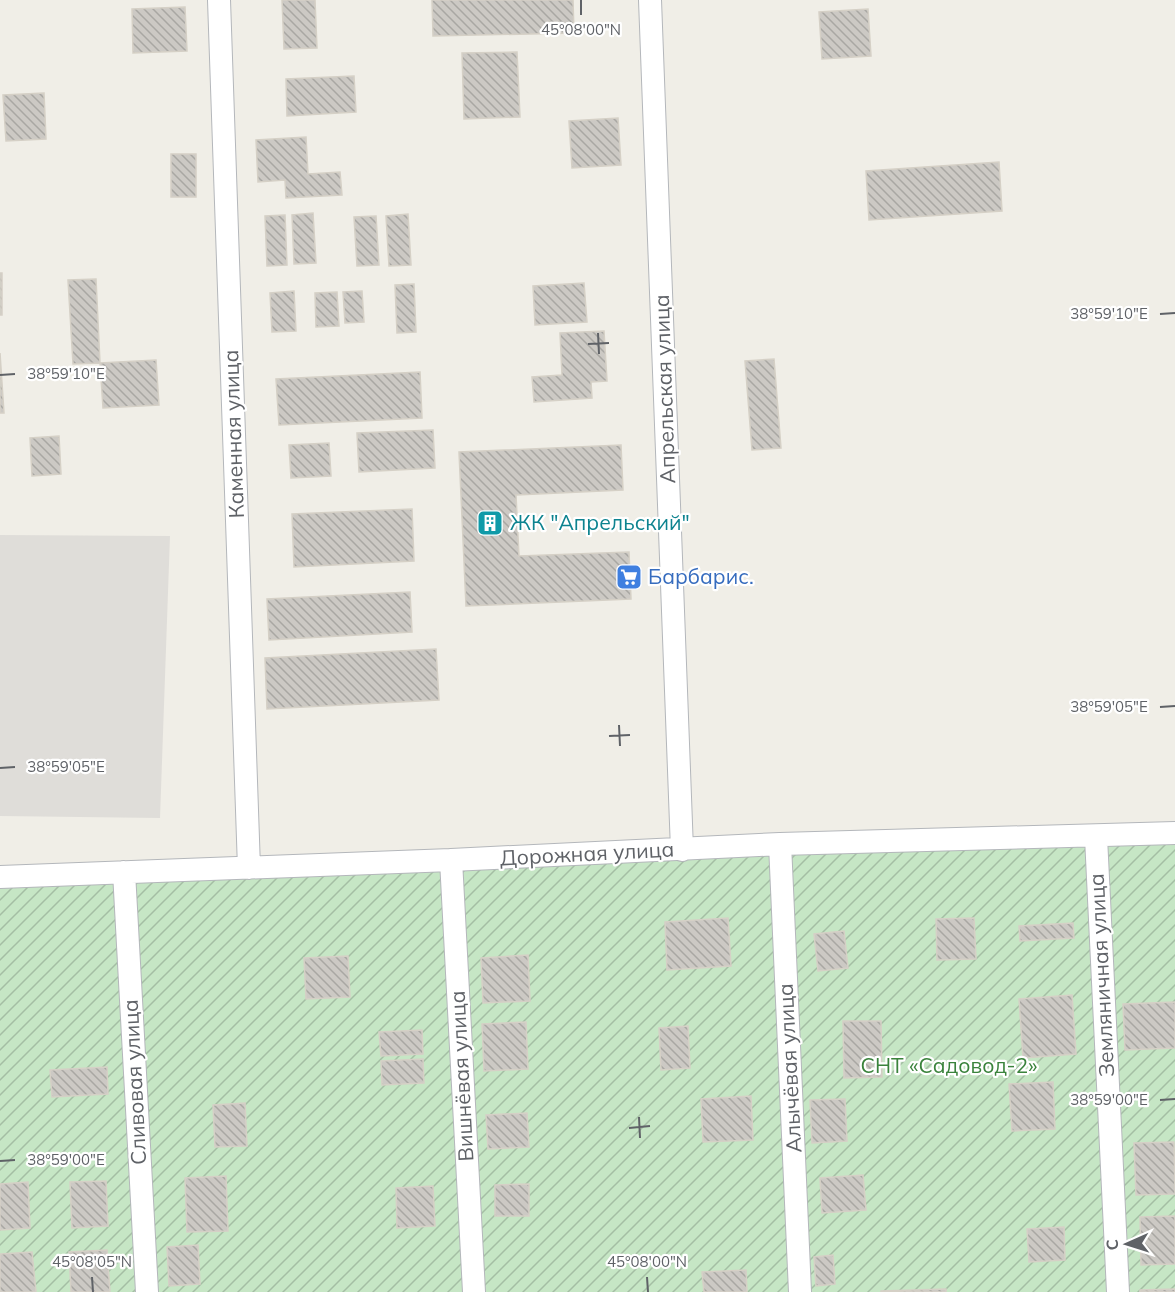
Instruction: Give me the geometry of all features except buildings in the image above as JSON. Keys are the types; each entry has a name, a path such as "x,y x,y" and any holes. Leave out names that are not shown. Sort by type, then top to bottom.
{"street":[{"name":"Каменная улица","path":"219,0 249,868"},
{"name":"Апрельская улица","path":"650,0 682,850"},
{"name":"Дорожная улица","path":"0,877 451,860 780,844 1175,834"},
{"name":"Земляничная улица","path":"1096,837 1118,1292"},
{"name":"Алычёвая улица","path":"780,844 800,1292"},
{"name":"Вишнёвая улица","path":"451,860 474,1292"},
{"name":"Сливовая улица","path":"124,872 147,1292"}],"shaded area":[{"path":"0,535 170,536 160,818 0,816"}],"green space":[{"name":"СНТ «Садовод-2»","path":"1175,833 1175,1292 0,1292 0,877"}],"place":[{"name":"ЖК \"Апрельский\"","path":"490,523"},
{"name":"Барбарис.","path":"629,577"}]}
